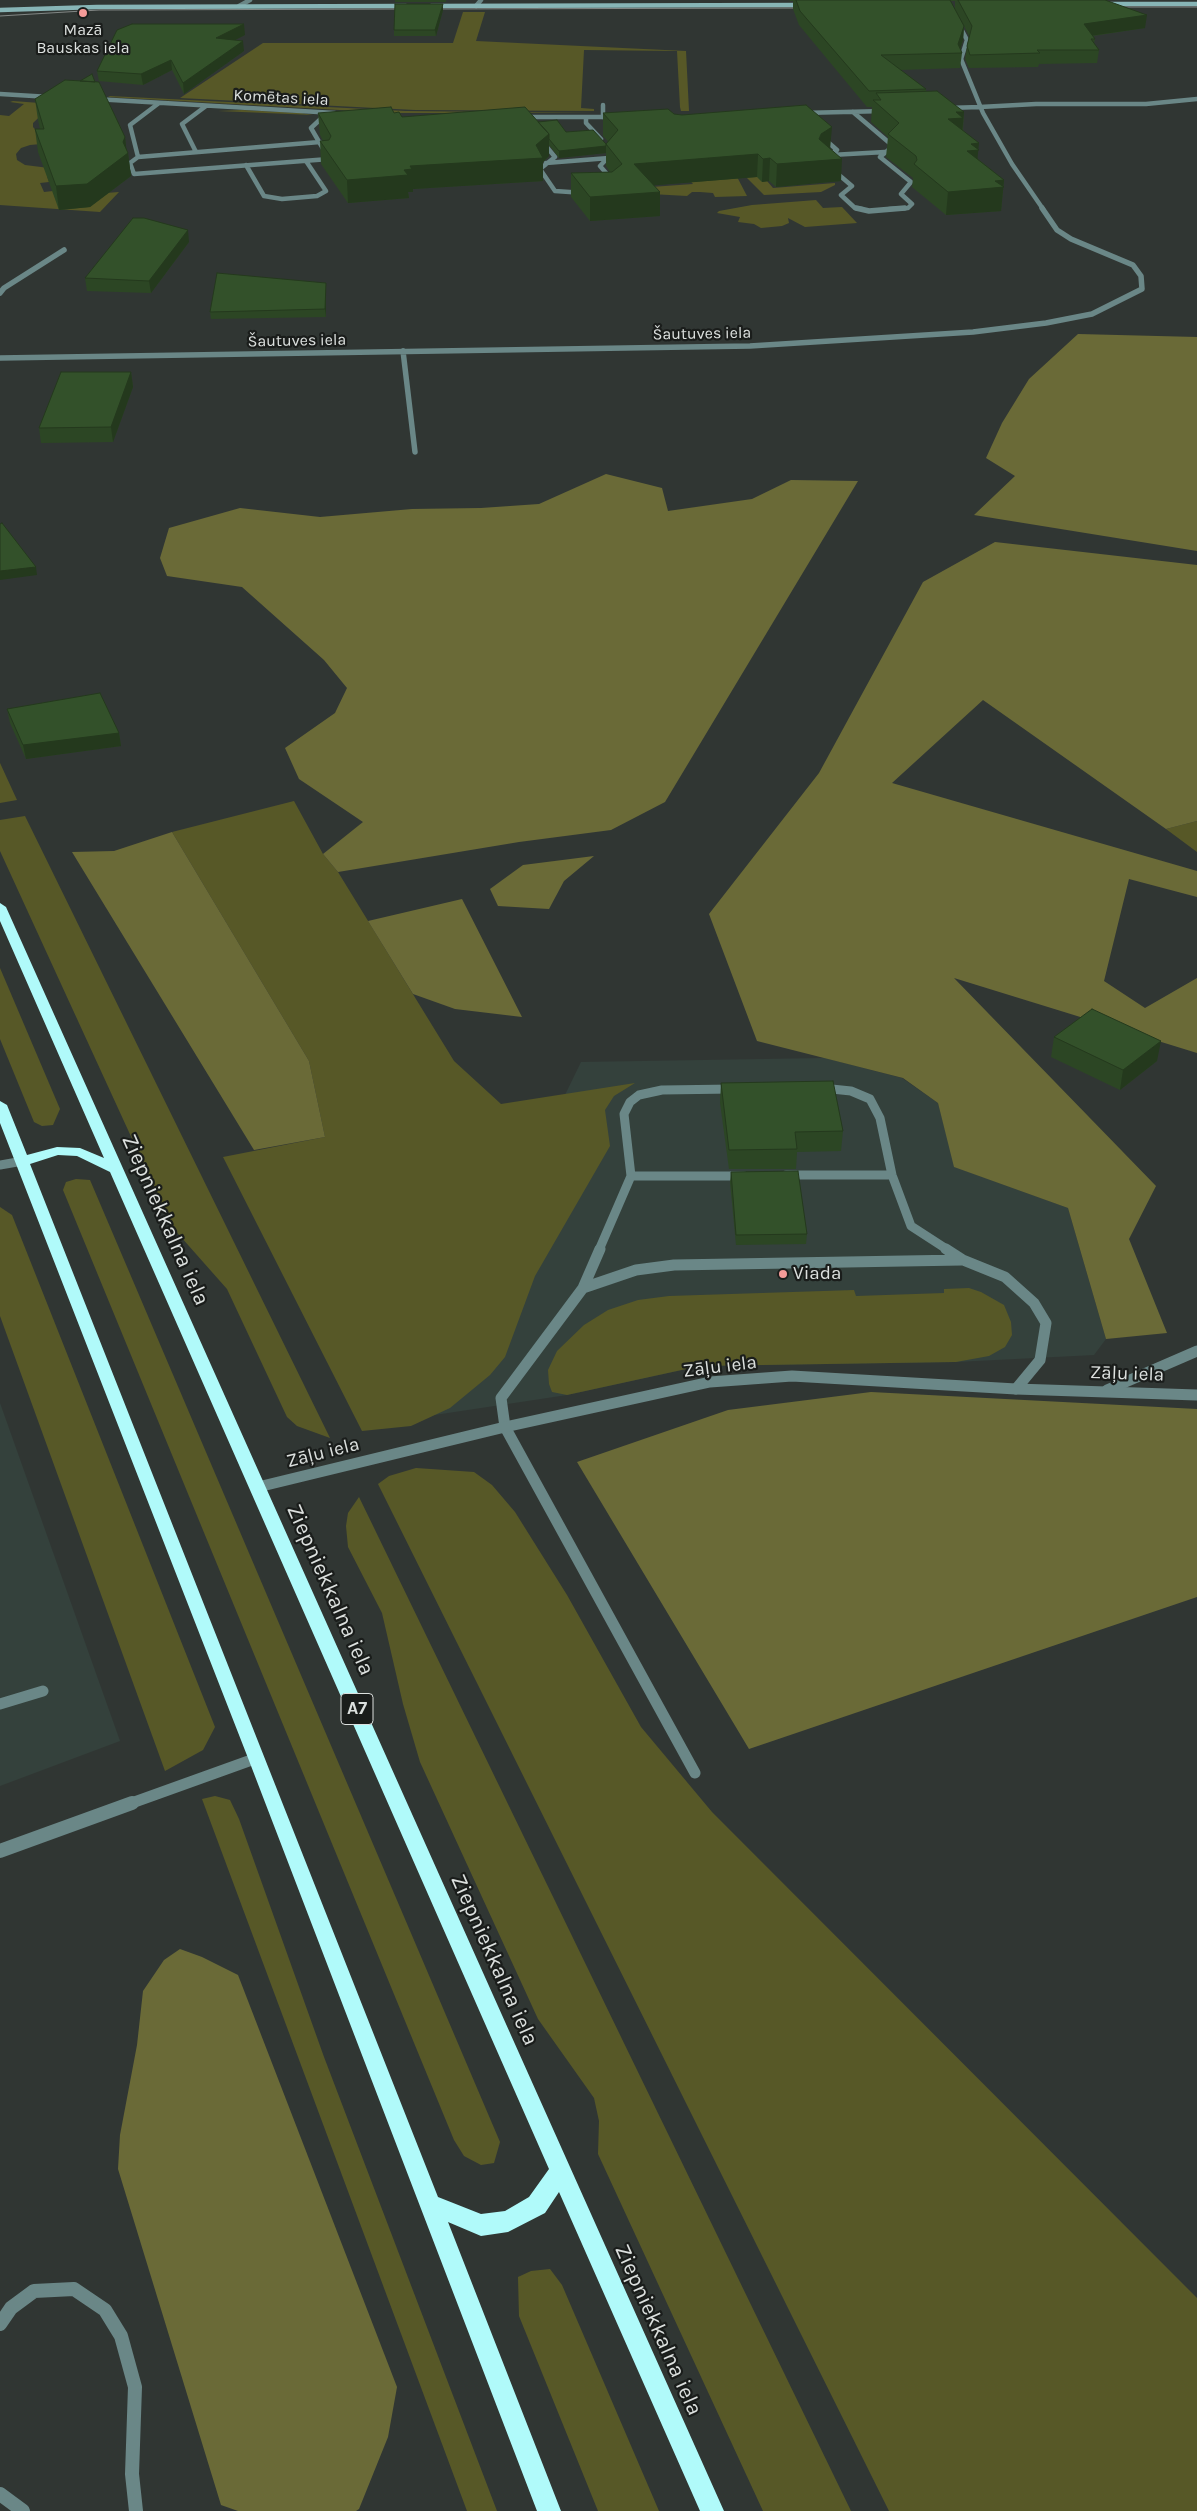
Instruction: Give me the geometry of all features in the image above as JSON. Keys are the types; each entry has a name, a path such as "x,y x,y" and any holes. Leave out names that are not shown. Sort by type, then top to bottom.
{"highway":[{"name":"Ziepniekkalna iela","path":"0,908 712,2511"},
{"path":"0,1104 157,1508 257,1758 548,2511"},
{"path":"23,1162 57,1151 80,1152 116,1169"},
{"path":"430,2204 481,2225 508,2221 538,2205 560,2170"}],"street":[{"path":"239,6 250,0"},
{"path":"476,6 481,0"},
{"path":"1100,4 1197,4"},
{"path":"421,6 814,5"},
{"path":"0,10 70,7 412,6"},
{"path":"954,16 967,40 961,59 980,107"},
{"path":"0,94 53,97"},
{"name":"Komētas iela","path":"86,99 344,114"},
{"path":"941,109 1036,104 1146,104 1197,99"},
{"path":"138,156 130,125 158,103"},
{"path":"603,105 603,117"},
{"path":"196,152 182,124 206,106"},
{"name":"Šautuves iela","path":"0,358 750,346 973,332 1046,323 1092,314 1142,290 1141,276 1133,265 1071,239 1057,230 1012,164 980,107"},
{"path":"803,120 796,114 892,110"},
{"path":"817,132 837,150 822,160 852,186 841,195 855,208 869,211 908,208 912,204 901,194 911,182 880,157 892,146 853,112"},
{"path":"320,142 138,156 130,163 134,174 329,159 320,142 311,128 327,113"},
{"path":"517,117 527,120 622,117"},
{"path":"586,117 586,123 603,141"},
{"path":"538,136 555,157 545,163 540,169 555,191 575,194 593,192"},
{"path":"608,147 614,153 600,166 618,187"},
{"path":"831,155 885,152"},
{"path":"545,163 609,158"},
{"path":"246,165 264,196 282,199 317,196 326,191 306,160"},
{"path":"0,293 4,288 64,250"},
{"path":"403,351 414,452"},
{"path":"807,1088 852,1091 870,1100 880,1118 892,1175 911,1226 963,1260 1004,1277 1034,1303 1046,1323 1040,1360 1016,1389"},
{"path":"695,1773 505,1428 501,1398 583,1288 631,1176 624,1114 630,1102 639,1095 662,1090 740,1089"},
{"path":"0,1165 23,1162"},
{"path":"776,1176 892,1175"},
{"path":"631,1176 757,1176"},
{"path":"583,1288 636,1270 674,1265 963,1260"},
{"path":"1107,1390 1197,1351"},
{"name":"Zāļu iela","path":"258,1486 710,1382 792,1376 1016,1389 1107,1390 1197,1395"},
{"path":"0,1704 43,1691"},
{"path":"0,1851 257,1758"},
{"path":"0,2324 11,2308 34,2291 74,2290 105,2310 121,2336 135,2387 132,2474 136,2511"},
{"path":"0,2494 23,2511"}],"shaded area":[{"path":"463,12 485,12 476,41 686,51 689,111 681,111 680,107 677,51 584,50 581,108 594,109 594,111 415,110 180,98 263,43 453,43"},
{"path":"108,97 406,111 593,113 393,113"},
{"path":"10,102 53,104 33,123 33,127 39,134 103,138 30,145 21,148 16,154 17,160 25,165 57,169 47,176 49,182 40,183 44,192 53,191 55,197 119,192 100,212 0,205 0,115 9,116 24,104"},
{"path":"242,110 301,113 313,115 218,111"},
{"path":"747,169 767,181 773,188 835,183 835,185 821,192 764,195 746,177"},
{"path":"735,173 747,196 715,197 713,193 700,192 692,192 687,196 651,194 637,188 693,184 686,176"},
{"path":"816,200 823,208 842,207 857,223 805,227 788,218 789,223 782,226 761,228 754,224 738,222 740,217 717,213 719,211 752,205"},
{"path":"1078,334 1197,337 1197,551 974,515 1015,476 986,458 1002,423 1029,379"},
{"path":"606,474 662,488 668,511 752,499 791,480 858,481 665,802 611,830 519,842 338,872 323,854 363,822 299,779 285,748 335,713 347,688 324,660 242,587 167,576 160,558 169,528 240,508 320,517 412,509 481,508 539,504"},
{"path":"995,542 1197,565 1197,821 1166,829 983,700 892,783 1197,871 1197,897 1129,879 1104,981 1145,1008 1197,978 1197,1053 954,978 1156,1186 1129,1239 1167,1333 1106,1339 1068,1208 954,1167 938,1103 903,1078 757,1041 709,914 819,773 923,582"},
{"path":"0,763 17,800 0,803"},
{"path":"294,801 323,854 338,872 454,1061 501,1104 635,1083 614,1096 605,1110 610,1146 535,1276 505,1357 490,1375 450,1408 411,1426 362,1431 223,1157 325,1137 309,1061 172,832"},
{"path":"25,816 330,1438 297,1426 287,1417 227,1289 173,1228 0,851 0,820"},
{"path":"1197,821 1197,852 1166,829"},
{"path":"172,832 309,1061 325,1137 254,1150 72,852 114,851"},
{"path":"594,856 564,881 549,909 498,906 490,889 523,865"},
{"path":"462,899 522,1017 455,1009 413,994 368,921"},
{"path":"0,968 60,1109 53,1125 42,1126 34,1122 0,1039"},
{"name":"Viada","path":"825,1058 902,1078 938,1103 955,1167 1068,1208 1106,1339 1094,1355 956,1362 700,1366 567,1395 408,1419 581,1062"},
{"path":"76,1179 90,1180 500,2142 494,2163 481,2165 464,2156 454,2140 63,1190 66,1182"},
{"path":"0,1207 12,1215 215,1727 203,1750 165,1771 0,1316"},
{"path":"969,1288 981,1292 1004,1305 1011,1322 1012,1335 1005,1347 989,1356 956,1362 700,1366 567,1395 552,1392 549,1384 548,1370 557,1351 584,1325 608,1310 638,1300 669,1296 854,1290 856,1296 944,1293 944,1289"},
{"path":"871,1392 1197,1409 1197,1597 749,1749 577,1462 728,1410"},
{"path":"0,1403 120,1741 0,1786"},
{"path":"416,1468 474,1472 492,1485 515,1512 567,1595 641,1727 712,1812 1197,2298 1197,2511 889,2511 378,1484 389,1476"},
{"path":"359,1497 851,2511 763,2511 598,2154 599,2121 594,2098 538,2019 420,1762 403,1704 382,1613 348,1547 346,1526 348,1513"},
{"path":"215,1796 230,1800 239,1819 324,2057 497,2511 467,2511 202,1799"},
{"path":"180,1949 202,1957 238,1975 397,2387 388,2437 359,2509 356,2511 238,2511 221,2505 118,2169 120,2135 137,2045 143,1991 164,1960"},
{"path":"550,2269 562,2285 659,2511 598,2511 519,2316 518,2277 531,2271"}],"building":[{"path":"796,0 950,0 964,26 958,44 962,53 881,55 926,89 869,91 800,11"},
{"path":"958,0 1105,0 1147,15 1084,24 1095,39 1091,39 1099,50 1037,50 1040,53 970,55 967,46 972,26"},
{"path":"395,4 443,4 435,30 394,30"},
{"path":"132,24 244,24 216,38 243,41 183,83 171,60 141,74 97,71 117,30"},
{"path":"92,74 95,82 80,81"},
{"path":"65,80 99,82 125,137 123,142 128,153 87,184 56,186 35,129 44,129 35,99"},
{"path":"937,91 964,112 956,112 963,118 948,119 979,143 971,144 979,150 967,151 1004,180 995,181 1004,187 948,192 914,164 917,160 916,156 888,134 899,123 873,100 881,100 876,93"},
{"path":"806,105 832,127 821,134 819,139 842,159 777,164 770,158 763,159 758,154 634,164 660,192 590,197 571,173 612,172 622,164 606,144 618,130 603,113 668,109 674,114 682,115"},
{"path":"391,107 394,113 399,112 402,117 525,107 549,134 536,145 543,158 410,166 412,169 404,170 408,175 347,180 320,141 329,140 331,136 318,113"},
{"path":"557,120 566,132 593,130 606,146 559,151 549,139 549,134 538,122"},
{"path":"133,218 144,218 188,230 149,281 85,278"},
{"path":"217,273 326,283 325,309 210,312"},
{"path":"61,372 131,372 111,427 39,428"},
{"path":"2,523 36,567 0,571 0,524"},
{"path":"100,693 119,733 23,745 7,709"},
{"path":"1092,1009 1161,1041 1123,1070 1054,1037"},
{"path":"833,1081 843,1131 795,1132 797,1149 729,1150 721,1083"},
{"path":"798,1171 807,1234 736,1235 731,1172"}],"tram line":[{"path":"1112,7 1197,7"},
{"path":"430,9 807,8"},
{"path":"0,16 99,10 407,9"}],"place":[{"name":"Mazā Bauskas iela","path":"83,13"},
{"name":"Viada","path":"783,1274"}]}
